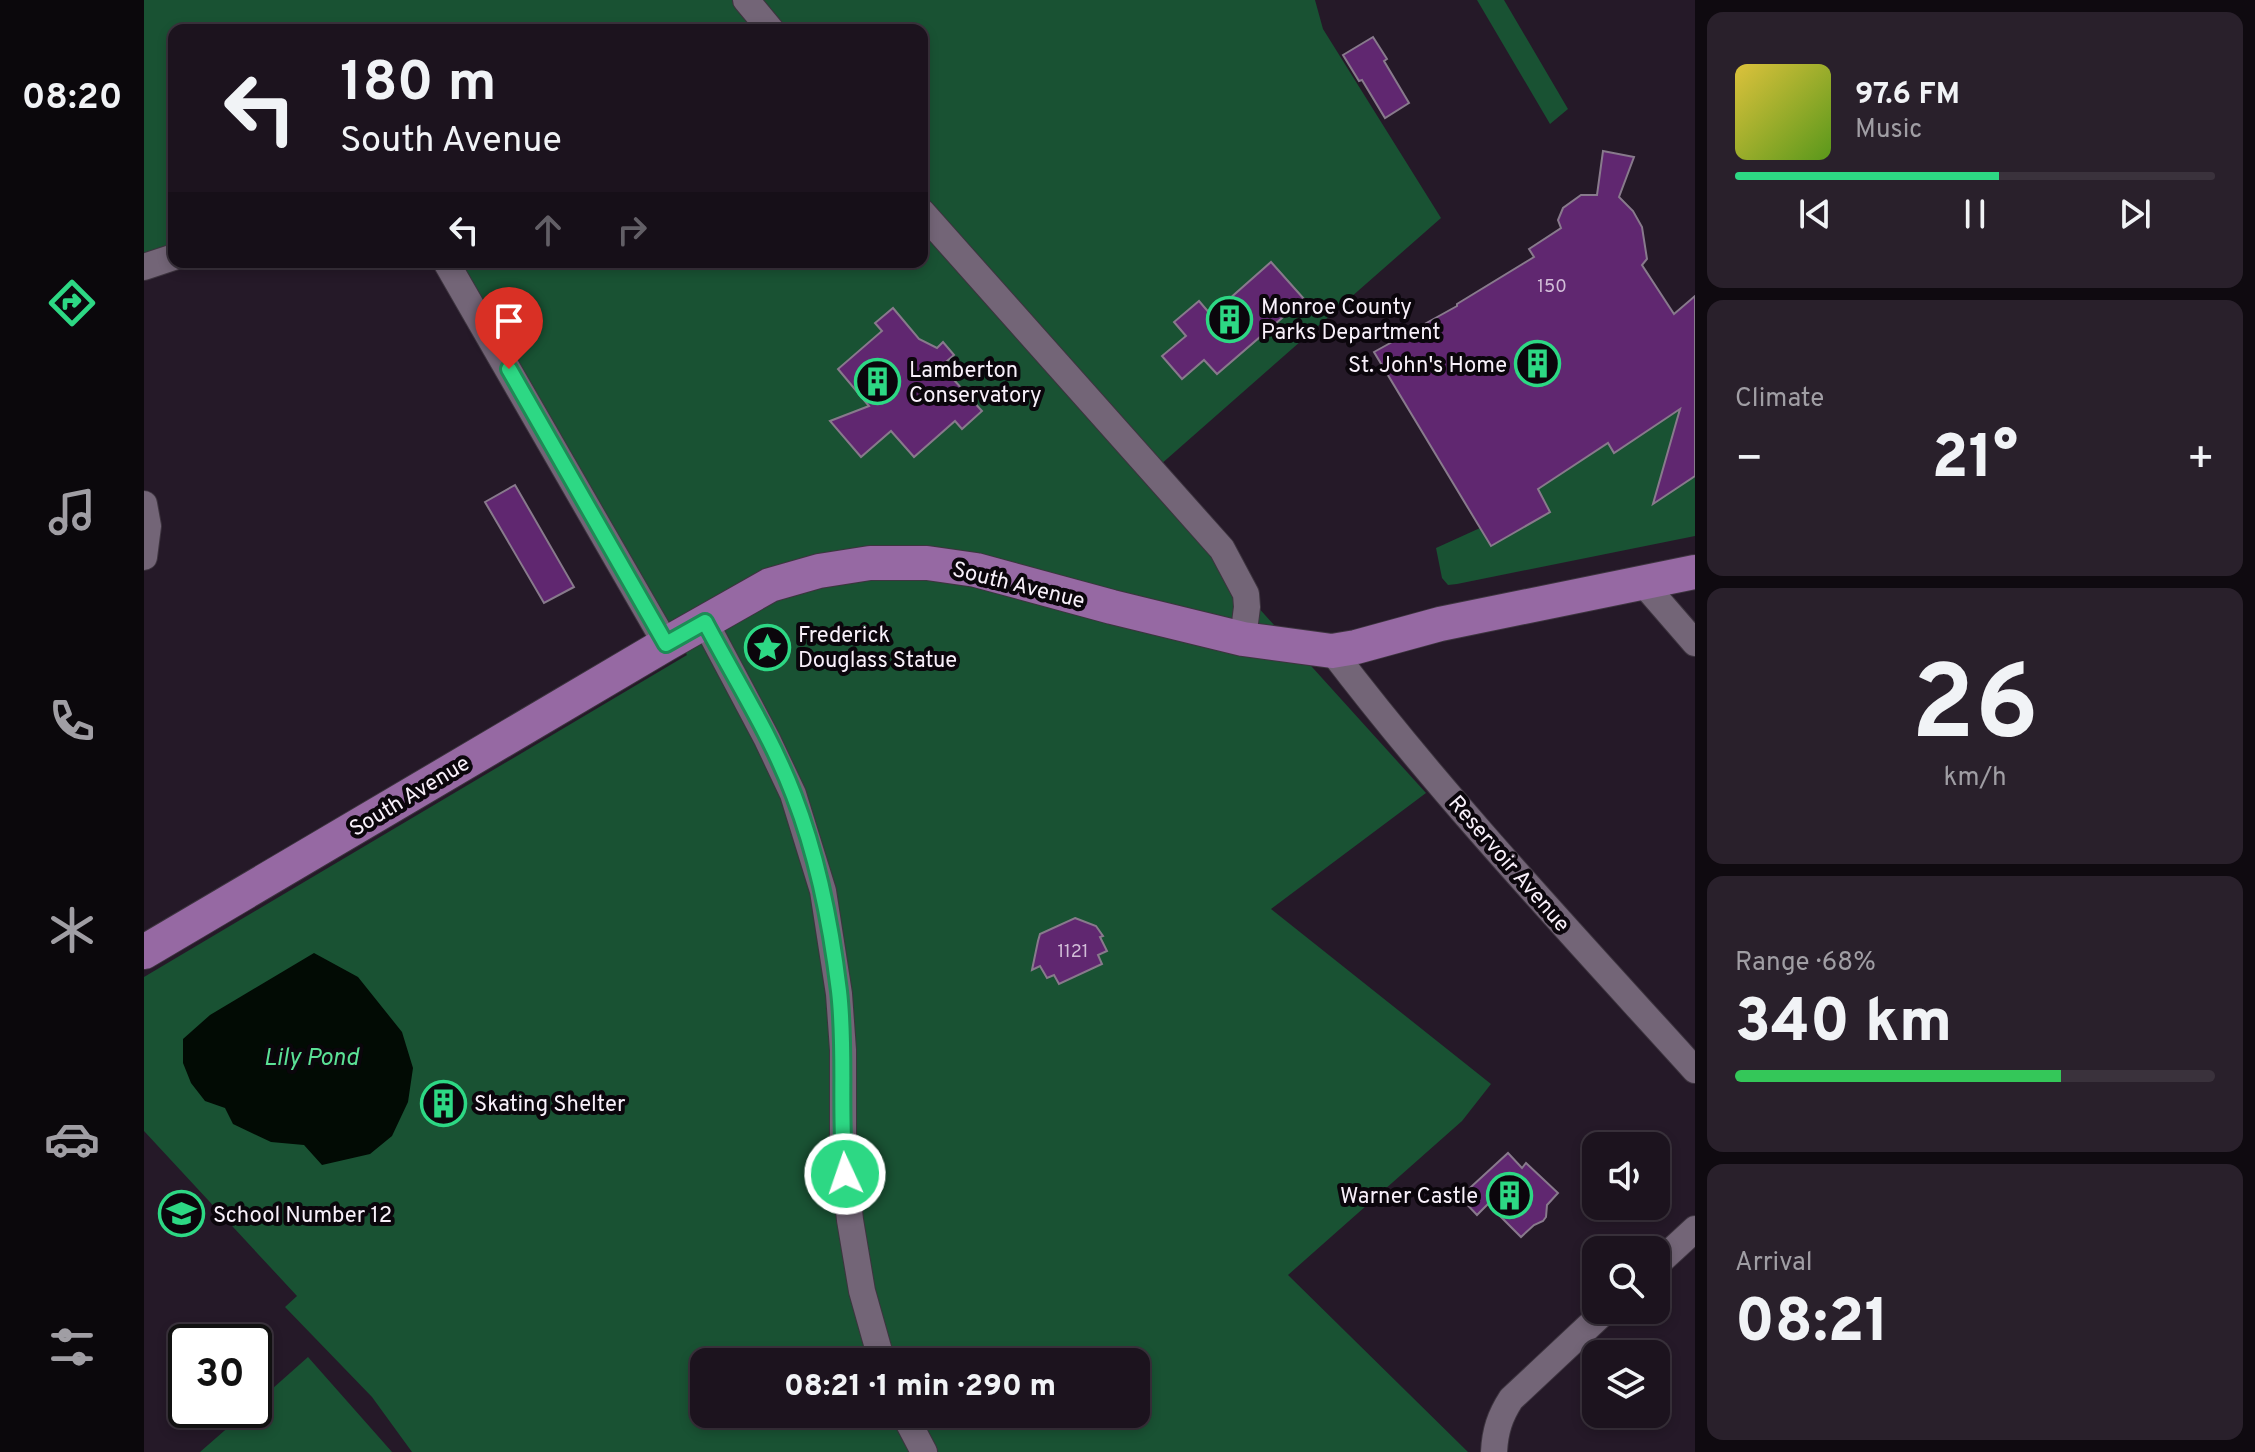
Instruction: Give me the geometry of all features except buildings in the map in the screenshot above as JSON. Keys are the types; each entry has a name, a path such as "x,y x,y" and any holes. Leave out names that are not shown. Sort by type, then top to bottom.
{"main road":[{"name":"South Avenue","path":"144,952 770,585 819,571 870,563 927,563 976,570 1243,639 1332,651 1440,624 1695,572"}],"street":[{"path":"746,0 766,24"},
{"path":"928,219 1222,549 1246,594 1243,639"},
{"path":"144,267 168,259"},
{"path":"449,268 666,644"},
{"path":"144,504 148,526 144,557"},
{"path":"1643,583 1695,643"},
{"path":"705,622 793,794 823,891 839,994 843,1050 843,1151 850,1220 862,1291 878,1348"},
{"name":"Reservoir Avenue","path":"1332,651 1529,887 1695,1070"},
{"path":"1670,1252 1695,1229"},
{"path":"1494,1452 1494,1437 1511,1399 1591,1324"},
{"path":"911,1428 924,1452"}],"green space":[{"path":"144,0 1315,0 1323,29 1441,218 1143,480 1426,793 1271,909 1491,1084 1462,1121 1288,1275 1468,1452 412,1452 372,1397 285,1307 297,1296 144,1131 144,977 687,655 462,268 928,268 928,24 168,24 168,249 144,256"},
{"path":"1477,0 1504,0 1568,109 1550,124"},
{"path":"1686,406 1654,503 1695,476 1695,536 1457,584 1448,585 1442,578 1436,548 1480,528 1491,546 1549,512 1538,489 1608,443 1614,452"},
{"path":"308,1357 392,1452 200,1452 227,1428 272,1428 272,1389"}],"water":[{"name":"Lily Pond","path":"314,953 358,977 402,1032 413,1068 408,1102 392,1136 370,1154 322,1165 304,1145 271,1142 233,1124 225,1108 205,1101 191,1083 183,1063 183,1039 210,1015"}],"place":[{"name":"Monroe County Parks Department","path":"1230,319"},
{"name":"St. John's Home","path":"1538,364"},
{"name":"Lamberton Conservatory","path":"878,382"},
{"name":"Frederick Douglass Statue","path":"767,647"},
{"name":"Skating Shelter","path":"443,1103"},
{"name":"Warner Castle","path":"1509,1195"},
{"name":"School Number 12","path":"182,1214"}],"route":[{"path":"509,369 666,644 705,622 793,794 823,891 833,944 843,1050 845,1174"}]}
